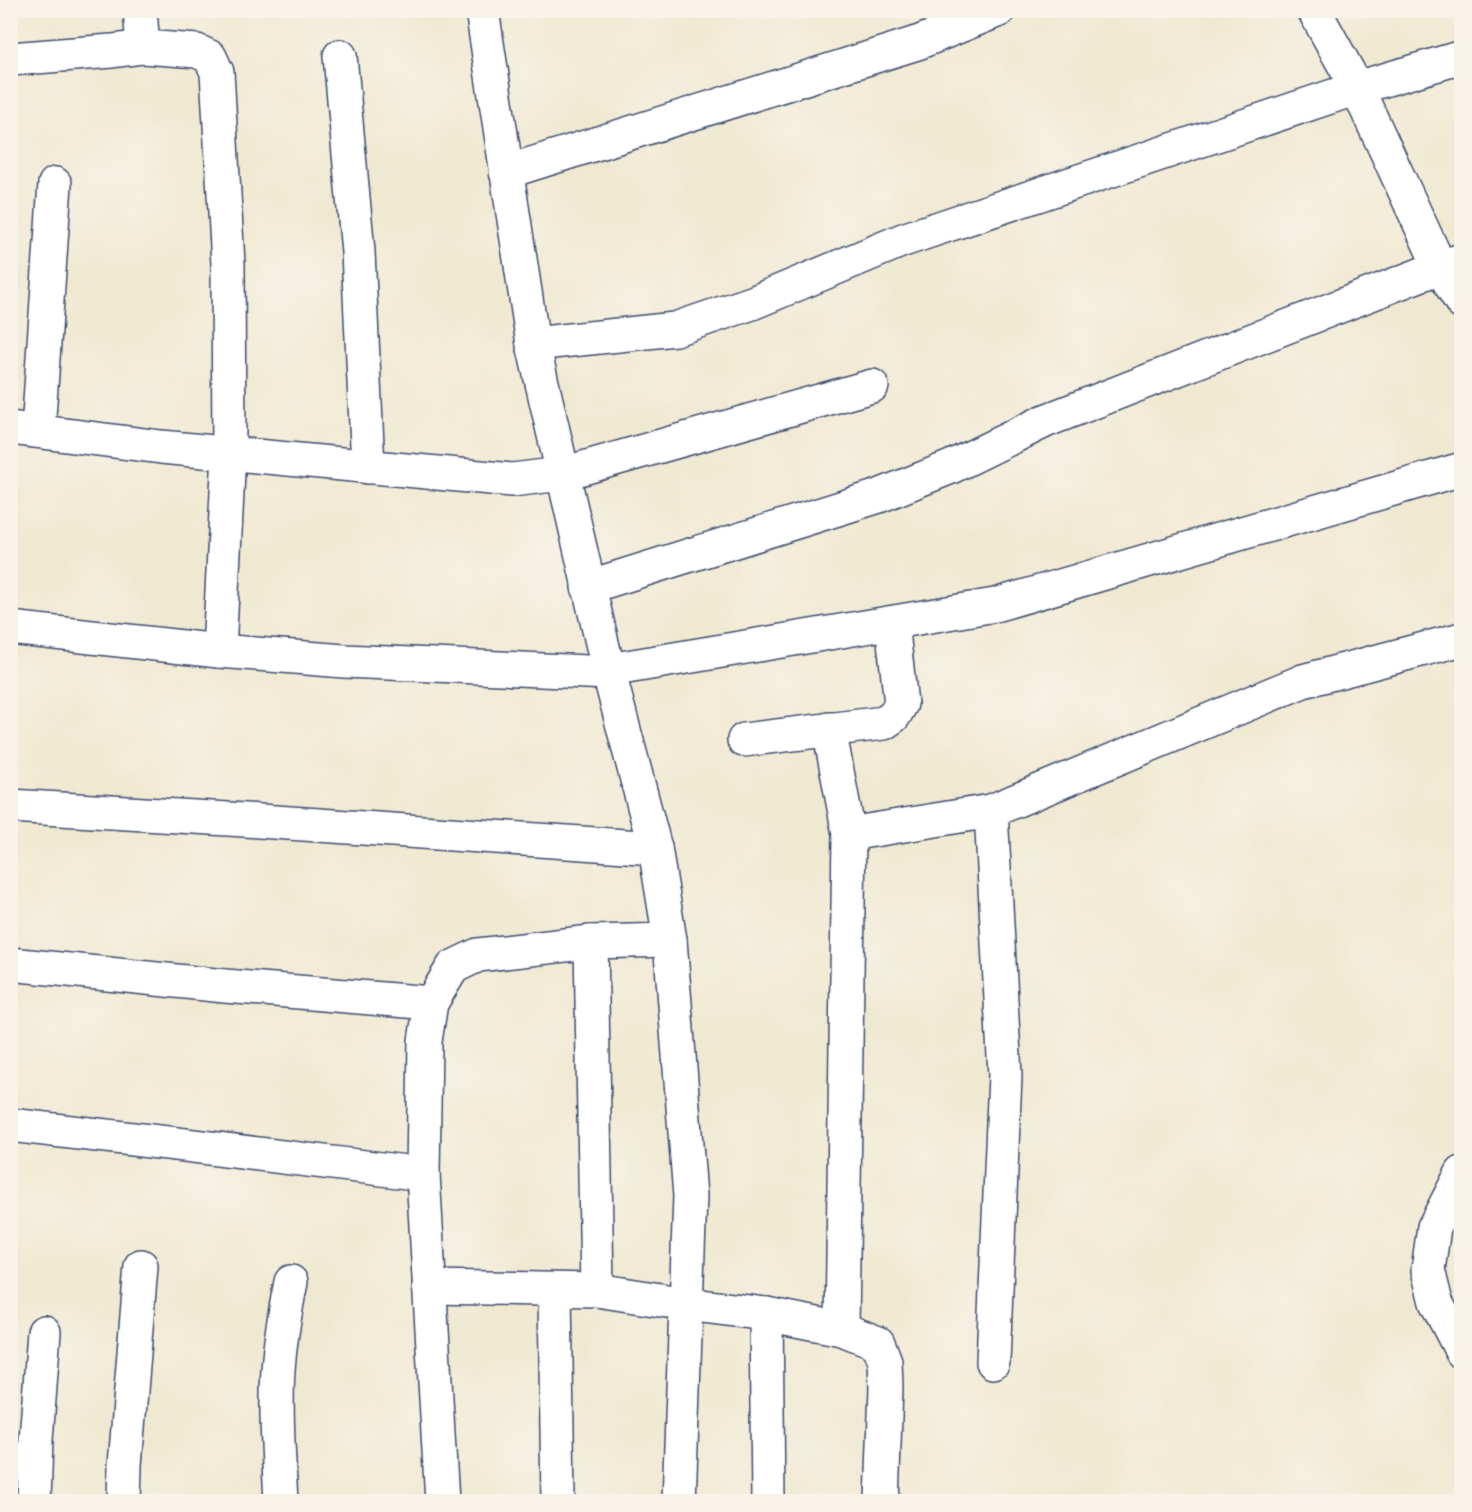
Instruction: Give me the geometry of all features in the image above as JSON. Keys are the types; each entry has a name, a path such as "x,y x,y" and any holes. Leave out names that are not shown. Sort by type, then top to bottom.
{"street":[{"path":"140,10 143,47"},
{"path":"482,10 533,344 588,587 655,848 669,940 690,1196 679,1502"},
{"path":"506,172 920,42 999,10"},
{"path":"1314,10 1451,264 1461,303"},
{"path":"10,59 143,47 197,51 210,57 217,72 228,264 229,453 219,651"},
{"path":"340,56 358,252 368,467"},
{"path":"533,344 675,328 752,303 903,240 1357,88 1461,57"},
{"path":"55,184 24,430 161,447 512,480 562,474 872,386"},
{"path":"588,587 879,496 951,467 1045,422 1451,264"},
{"path":"10,627 219,651 344,661 609,673 615,669 994,605 1461,469"},
{"path":"744,740 884,723 894,716 900,704 892,623"},
{"path":"849,834 991,812 1303,681 1461,639"},
{"path":"829,729 849,834 842,1329"},
{"path":"10,806 655,848"},
{"path":"991,812 1005,1075 993,1362"},
{"path":"442,1502 423,1174 425,1041 431,1003 453,967 478,955 591,942 669,940"},
{"path":"591,942 597,1290"},
{"path":"10,964 225,986 431,1003"},
{"path":"10,1125 423,1174"},
{"path":"1461,1173 1434,1227 1428,1270 1436,1302 1461,1352"},
{"path":"124,1502 141,1266"},
{"path":"281,1502 277,1420 278,1372 291,1282"},
{"path":"429,1287 597,1290 766,1314 842,1329 878,1343 885,1361 886,1387 882,1502"},
{"path":"555,1290 558,1502"},
{"path":"766,1314 768,1502"},
{"path":"34,1502 44,1332"}]}
